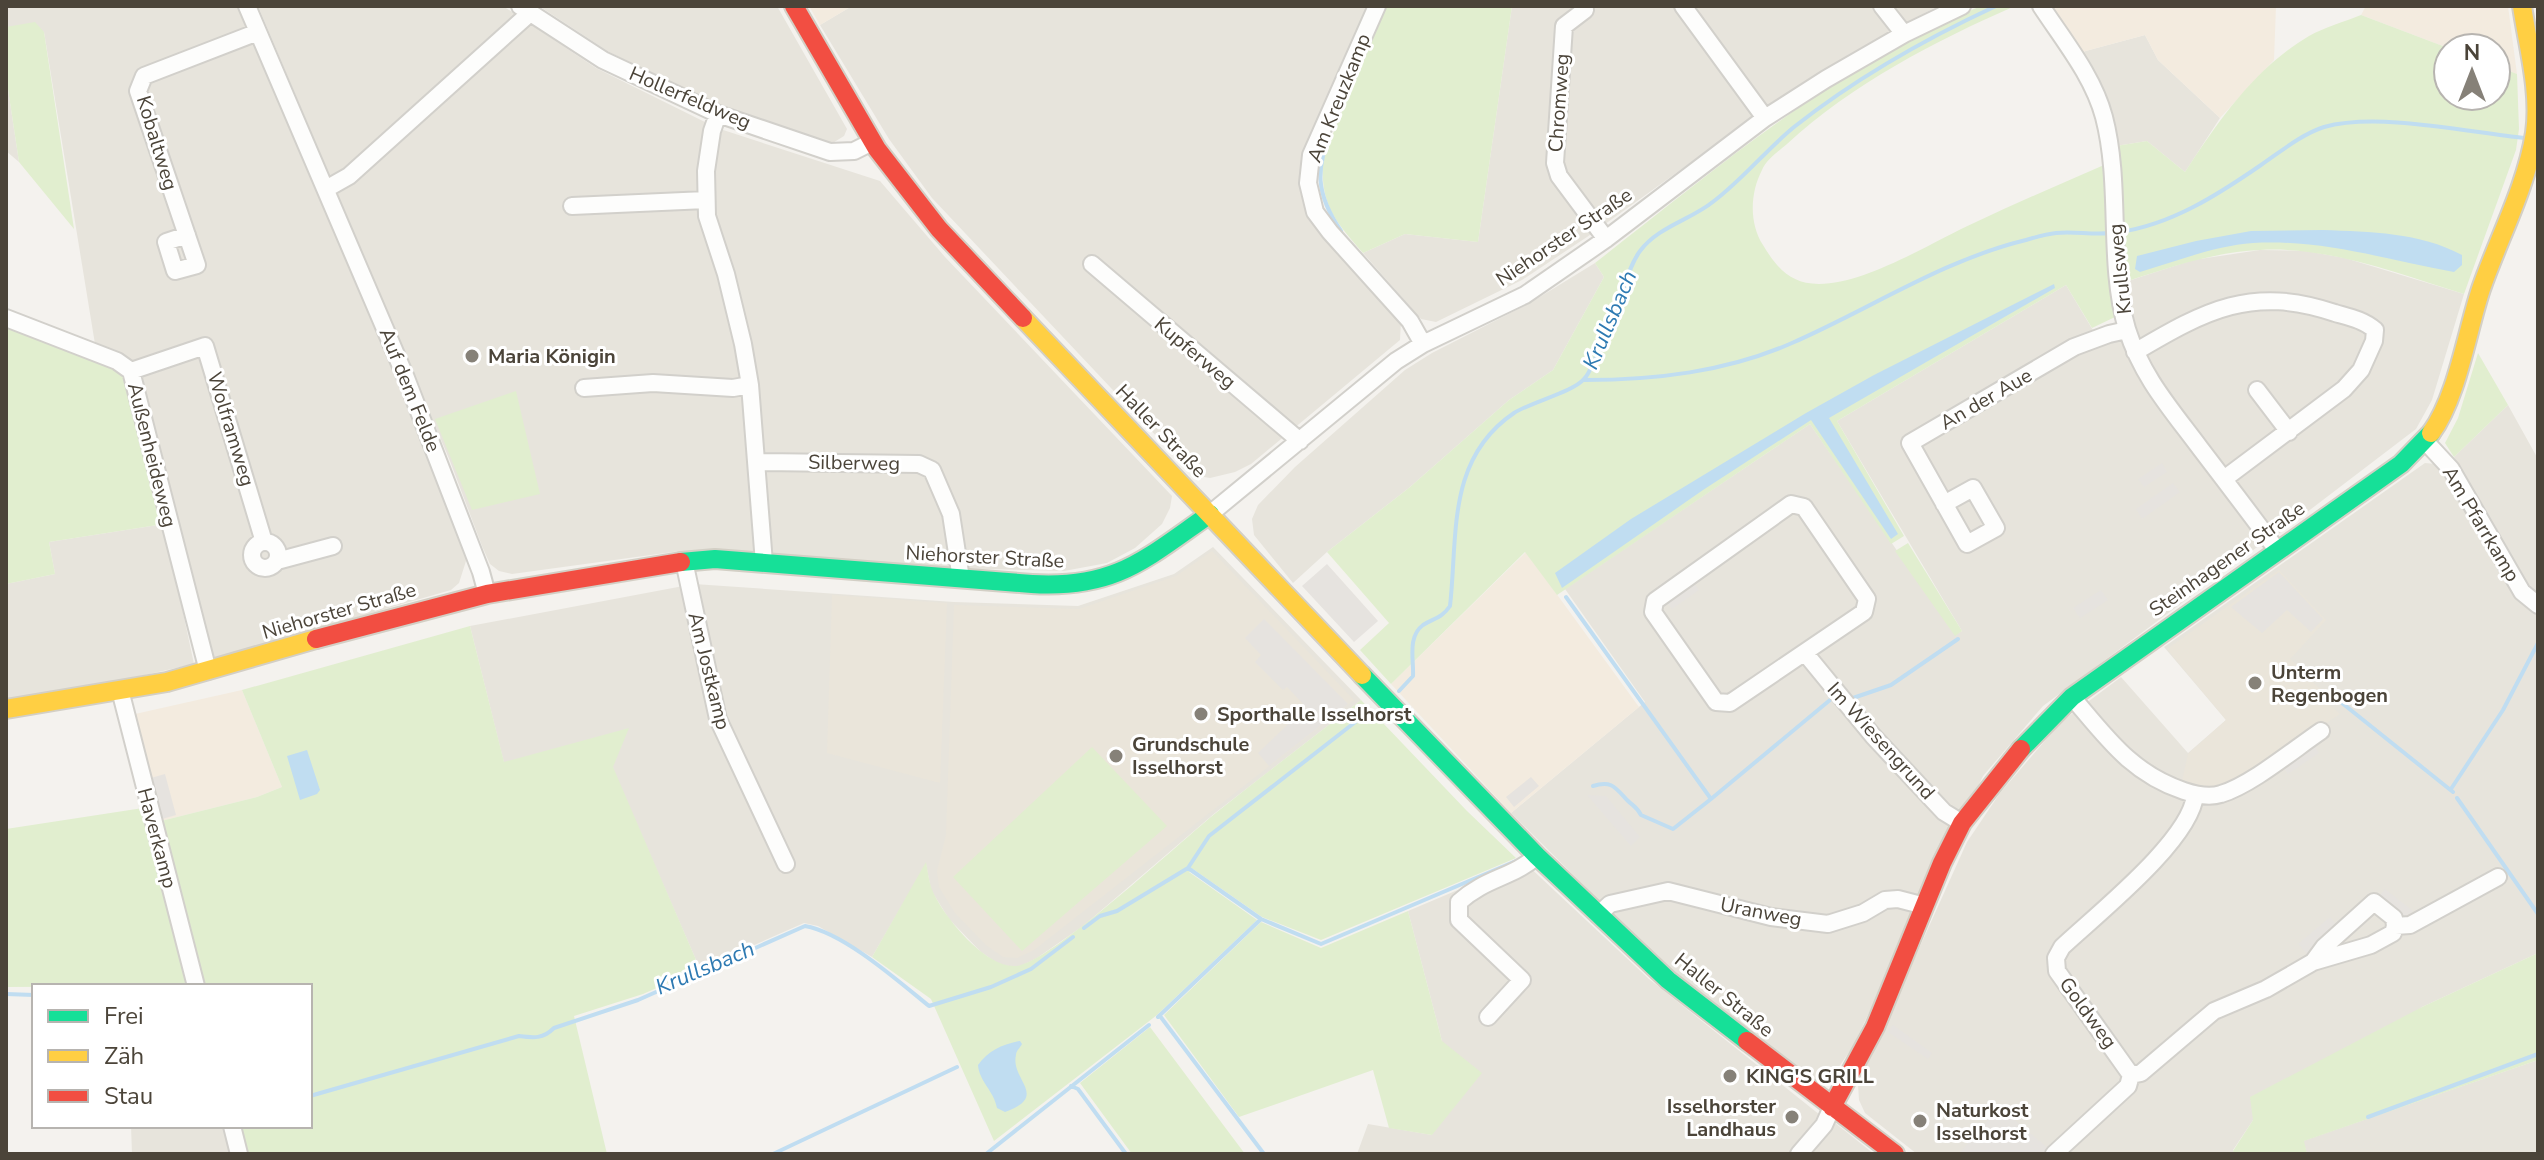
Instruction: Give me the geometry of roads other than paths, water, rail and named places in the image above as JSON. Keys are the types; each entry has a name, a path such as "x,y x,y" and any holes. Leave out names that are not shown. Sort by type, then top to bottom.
{"street":[{"name":"Auf dem Felde","path":"247,6 424,425 487,594"},
{"name":"Haller Straße","path":"794,6 872,142 939,229 1537,856 1668,980 1895,1154"},
{"name":"Am Kreuzkamp","path":"1377,6 1311,155 1308,183 1315,212 1410,321 1423,344"},
{"path":"1683,6 1765,118"},
{"path":"1882,6 1904,34"},
{"name":"Niehorster Straße","path":"6,709 120,690 208,671 373,622 487,594 684,561 715,559 1062,585 1089,583 1112,576 1158,551 1210,514 1396,361 1423,344 1525,295 1606,239 1765,118 1904,34 1962,6"},
{"name":"Krullsweg","path":"2041,6 2087,76 2104,117 2121,304 2135,352 2168,409 2277,550"},
{"name":"Steinhagener Straße","path":"1832,1107 1875,1027 1962,823 1993,781 2041,726 2072,697 2401,464 2426,442 2444,413 2482,287 2522,186 2536,132 2536,104 2522,6"},
{"name":"Hollerfeldweg","path":"525,10 603,60 718,114 830,152 854,151 872,142"},
{"path":"326,189 349,176 525,10"},
{"name":"Chromweg","path":"1585,10 1564,26 1555,163 1559,176 1606,239"},
{"name":"Kobaltweg","path":"187,235 138,91 144,76 258,32"},
{"path":"718,114 706,171 707,216 726,274 750,385 764,563"},
{"path":"572,206 706,200"},
{"name":"Kupferweg","path":"1092,264 1300,441"},
{"path":"2135,352 2190,320 2247,302 2280,301 2314,306 2368,323 2375,330 2374,341 2361,370 2344,389 2224,479"},
{"name":"Außenheideweg","path":"6,318 117,361 131,371 208,671"},
{"name":"An der Aue","path":"1944,504 1910,443 2074,347 2127,330"},
{"name":"Wolframweg","path":"131,371 205,346 264,542 256,546 252,554 254,563 261,568 271,567 277,561 333,546"},
{"path":"584,388 653,383 733,388 750,385"},
{"path":"2257,390 2289,432"},
{"name":"Am Pfarrkamp","path":"2426,442 2451,469 2522,592 2538,605"},
{"name":"Silberweg","path":"758,462 919,464 932,470 951,514 961,579"},
{"path":"1791,504 1804,507 1867,599 1864,612 1805,653 1730,703 1716,702 1653,612 1655,601 1791,504"},
{"name":"Am Jostkamp","path":"684,561 718,719 786,864"},
{"name":"Im Wiesengrund","path":"1805,653 1873,736 1944,812 1962,823"},
{"name":"Haverkamp","path":"120,690 195,984"},
{"path":"2072,697 2120,753 2139,769 2163,784 2195,795 2214,796 2235,789 2321,731"},
{"name":"Goldweg","path":"2131,1075 2057,971 2056,958 2062,947 2149,866 2183,826 2194,808 2195,795"},
{"path":"1488,1017 1522,980 1459,920 1459,902 1476,887 1525,866 1537,856"},
{"path":"2395,926 2410,925 2498,877"},
{"name":"Uranweg","path":"1598,915 1610,904 1668,891 1771,917 1828,924 1863,913 1885,900 1898,899 1925,906"},
{"path":"2054,1154 2128,1086 2131,1075 2141,1073 2214,1011 2266,989 2313,962 2371,945 2393,933 2394,918 2374,902 2324,947 2313,962"},
{"path":"1799,1154 1824,1125 1832,1107"},
{"path":"232,1128 239,1154"}],"water":[{"path":"2323,230 2394,235 2429,242 2462,255 2462,265 2454,272 2330,247 2253,243 2196,254 2140,272 2135,269 2137,256 2196,241 2251,231"},
{"path":"2054,284 2055,288 1829,418 1898,534 1891,539 1811,420 1562,588 1555,573 1631,519 1874,375"},
{"path":"307,750 320,790 300,800 287,756"},
{"path":"1020,1041 1022,1044 1016,1054 1016,1064 1027,1094 1018,1106 1005,1112 997,1108 978,1065 996,1049"}],"waterway":[{"name":"Krullsbach","path":"1399,691 1413,676 1412,649 1418,630 1450,606 1460,500 1476,453 1492,432 1514,413 1579,384 1585,377 1608,333 1630,270 1640,251 1656,235 1714,201 1794,127 1842,92 1917,46 1996,6"},
{"path":"2119,232 2157,223 2194,207 2299,139 2324,127 2346,123 2396,122 2524,138"},
{"path":"1331,128 1321,169 1322,193 1341,231"},
{"path":"1584,380 1664,376 1742,361 1792,343 1936,272 1995,249 2052,233 2110,233"},
{"path":"1566,597 1711,799 1830,700"},
{"path":"1853,698 1891,685 1958,639"},
{"path":"2451,789 2503,710 2538,643"},
{"path":"2332,695 2453,792"},
{"name":"Krullsbach","path":"1084,928 1188,868 1209,836 1363,716"},
{"path":"1593,786 1604,784 1616,788 1641,815 1673,829 1711,799"},
{"path":"2457,798 2538,914"},
{"path":"1188,868 1261,919 1321,944 1516,861"},
{"path":"1158,1017 1261,919"},
{"name":"Krullsbach","path":"312,1095 519,1036 542,1036 554,1028 638,1000 805,926 820,930 853,948 929,1006 991,987 1031,969 1073,937"},
{"name":"Krullsbach","path":"6,994 32,995"},
{"path":"1160,1016 1264,1154"},
{"path":"986,1154 1149,1025"},
{"path":"2368,1117 2538,1054"},
{"path":"773,1154 957,1067"},
{"path":"1071,1086 1078,1089 1126,1154"}],"place":[{"name":"Maria Königin","path":"472,356"},
{"name":"Unterm Regenbogen","path":"2255,683"},
{"name":"Sporthalle Isselhorst","path":"1201,714"},
{"name":"Grundschule Isselhorst","path":"1116,756"},
{"name":"KING'S GRILL","path":"1730,1076"},
{"name":"Isselhorster Landhaus","path":"1792,1117"},
{"name":"Naturkost Isselhorst","path":"1920,1121"}]}
